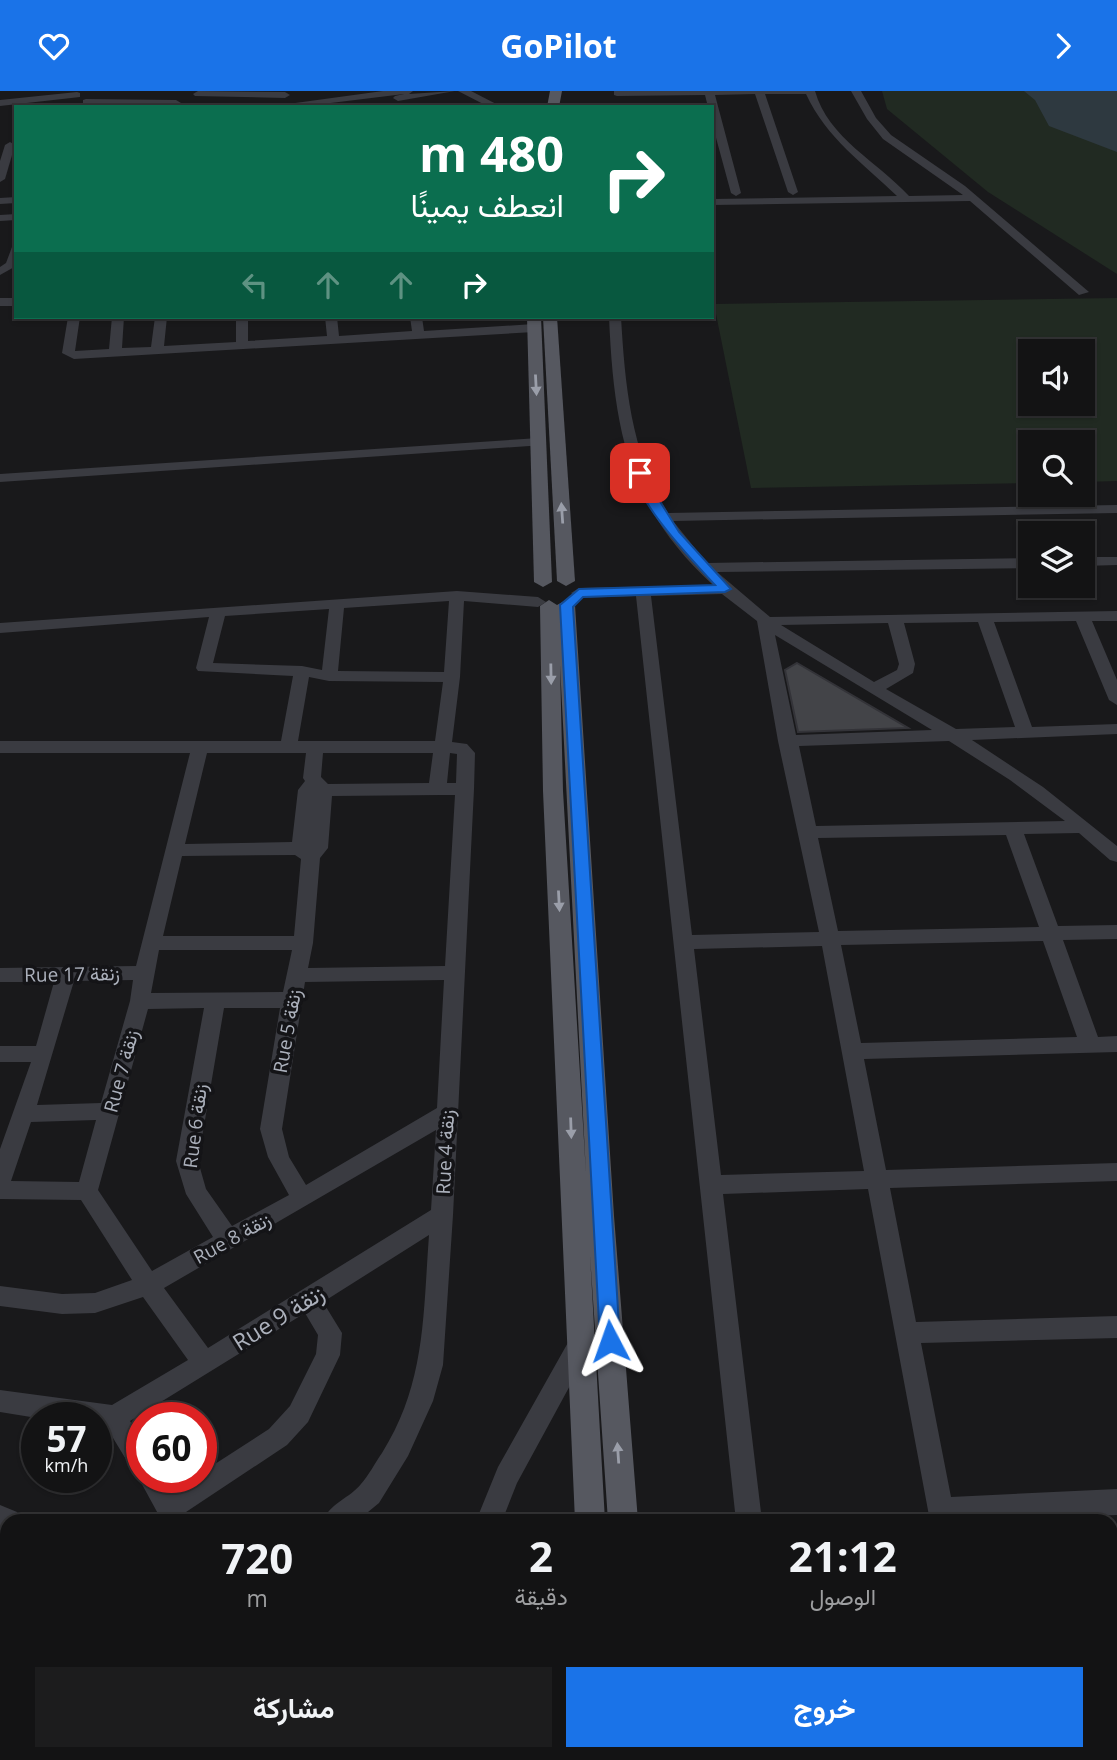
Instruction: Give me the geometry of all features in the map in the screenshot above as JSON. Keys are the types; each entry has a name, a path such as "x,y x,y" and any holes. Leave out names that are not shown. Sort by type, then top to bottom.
{"main road":[{"path":"550,319 554,791 579,1347 590,1514"},
{"path":"534,323 539,442 554,594 622,1514"}],"street":[{"path":"287,105 403,91"},
{"path":"329,105 351,97 369,104 450,91"},
{"path":"463,91 493,105"},
{"path":"759,91 793,192"},
{"path":"617,92 809,91 834,132 860,159 902,195"},
{"path":"856,91 872,119 887,137 961,188 1083,292"},
{"path":"87,100 176,105 191,92 285,95"},
{"path":"0,103 77,93"},
{"path":"714,111 736,193"},
{"path":"0,179 8,143"},
{"path":"714,202 902,195 961,188"},
{"path":"714,193 793,192 972,198"},
{"path":"0,253 14,255"},
{"path":"0,272 14,255"},
{"path":"74,319 68,353 74,355 467,332 534,323"},
{"path":"114,353 118,319"},
{"path":"157,350 161,319"},
{"path":"242,319 242,345"},
{"path":"331,319 333,340"},
{"path":"416,319 419,335"},
{"path":"464,319 467,332"},
{"path":"615,319 617,361 629,440 645,487 662,517 687,550 725,589 764,622 954,736 1040,793 1113,848"},
{"path":"0,478 539,442"},
{"path":"662,517 1117,509"},
{"path":"1095,562 1117,561"},
{"path":"704,568 1018,562"},
{"path":"0,628 460,596 725,589"},
{"path":"643,591 748,1514"},
{"path":"437,790 460,596"},
{"path":"329,676 337,603"},
{"path":"218,613 204,668 302,671 329,676 452,677"},
{"path":"1082,616 1117,700"},
{"path":"764,622 1117,616"},
{"path":"985,617 1025,732"},
{"path":"875,688 905,673 907,664 895,618"},
{"path":"764,622 830,937 942,1514"},
{"path":"289,747 302,671"},
{"path":"788,741 1117,729"},
{"path":"0,747 441,747"},
{"name":"Rue 7 زنقة","path":"87,1191 140,1001 144,973 200,747"},
{"name":"Rue 5 زنقة","path":"303,1198 281,1165 273,1145 271,1129 291,1000 303,943 315,787 312,773 315,747"},
{"name":"Rue 4 زنقة","path":"345,1514 370,1494 399,1448 421,1401 430,1365 442,1215 466,753 461,748 441,747"},
{"path":"315,787 465,789"},
{"path":"807,832 1085,827"},
{"path":"1013,828 1048,933 1090,1044"},
{"path":"176,850 310,851"},
{"path":"681,942 1117,932"},
{"path":"152,943 303,943"},
{"name":"Rue 17 زنقة","path":"0,975 144,973"},
{"path":"298,975 453,973"},
{"path":"0,1181 44,1054 66,976"},
{"path":"140,1001 291,1000"},
{"name":"Rue 6 زنقة","path":"215,1001 187,1161 196,1196 229,1240"},
{"path":"851,1051 1117,1044"},
{"path":"0,1054 44,1054"},
{"path":"23,1114 110,1111"},
{"name":"Rue 8 زنقة","path":"0,1296 62,1304 95,1303 148,1285 447,1113"},
{"path":"709,1185 1117,1173"},
{"path":"0,1191 87,1191 148,1285 205,1363"},
{"name":"Rue 9 زنقة","path":"114,1417 442,1215"},
{"path":"161,1493 173,1514 278,1437 299,1414 328,1355 330,1333 308,1298"},
{"path":"906,1333 1117,1327"},
{"path":"492,1514 507,1476 579,1347"},
{"path":"0,1401 114,1417 126,1436"},
{"path":"955,1514 1117,1502"}],"shaded area":[{"path":"882,91 1117,91 1117,274 988,192 887,109"},
{"path":"1024,91 1117,91 1117,152 1049,126 1035,100"},
{"path":"1117,298 1117,481 1095,482 1095,430 1018,430 1018,483 751,488 714,304"}],"building":[{"path":"797,663 908,728 798,732 785,670"}],"route":[{"path":"610,1341 566,605 573,602 579,593 725,589 674,534 645,487 640,473"}]}
